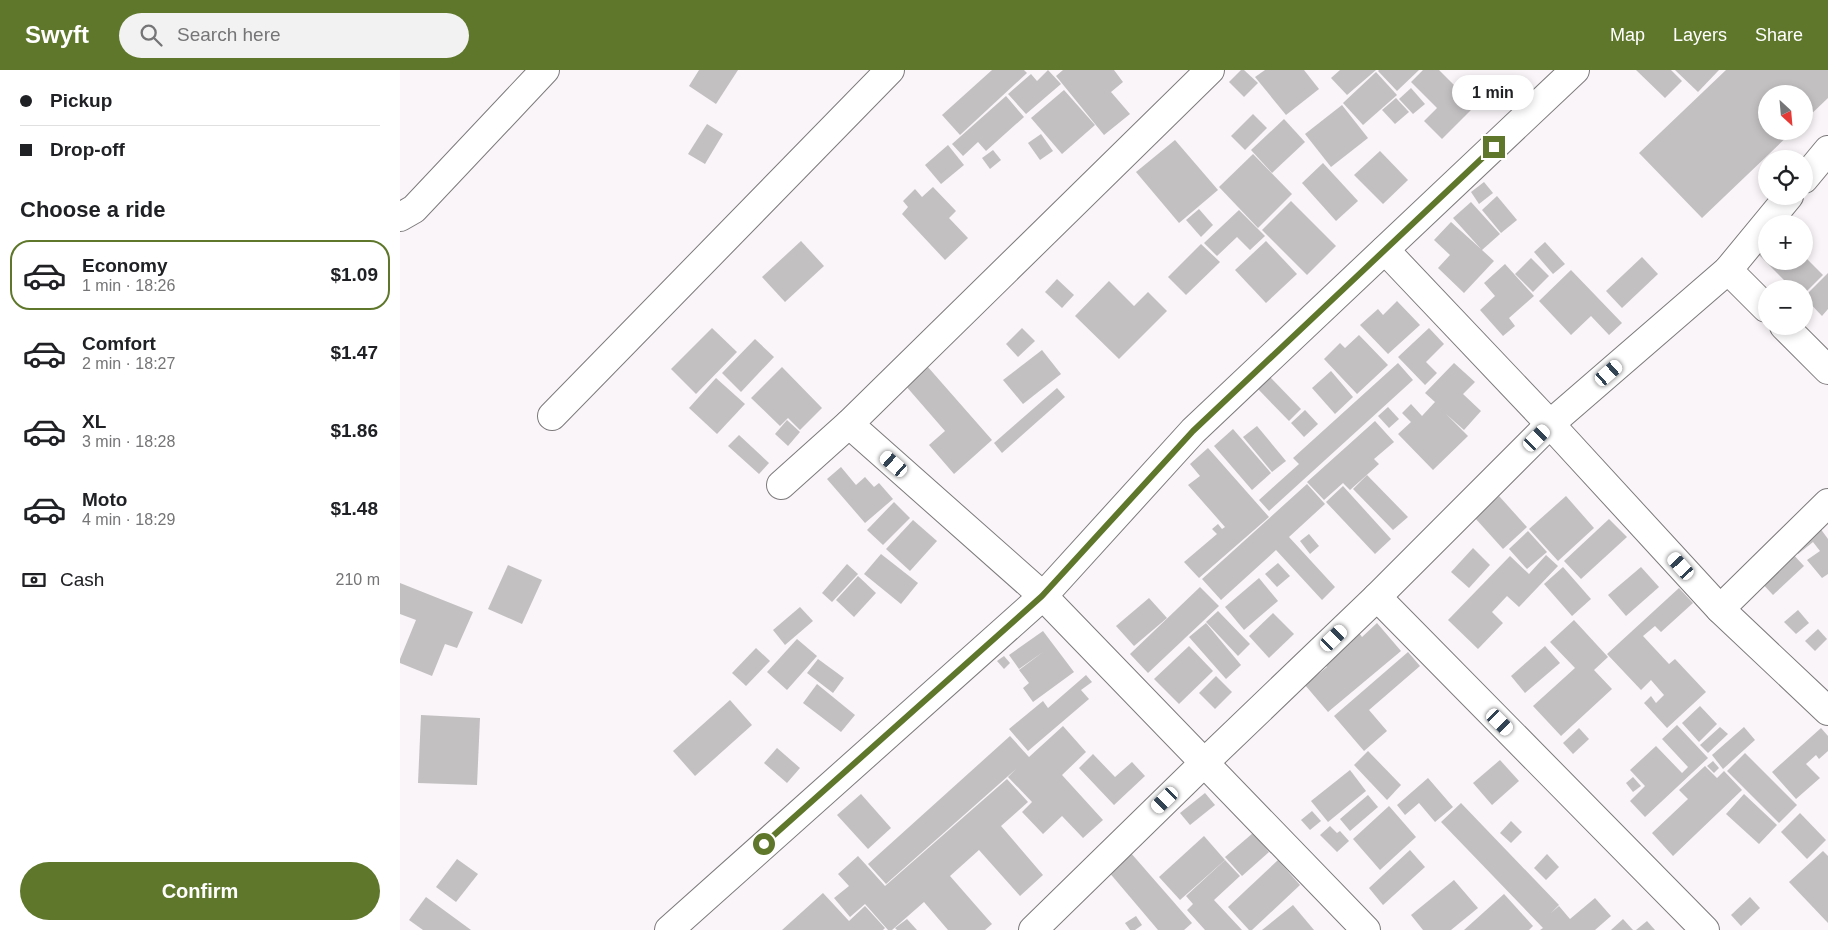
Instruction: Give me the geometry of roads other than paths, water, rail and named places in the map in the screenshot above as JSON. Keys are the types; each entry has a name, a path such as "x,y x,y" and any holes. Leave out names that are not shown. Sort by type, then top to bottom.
{"street":[{"path":"400,217 414,209 545,70"},
{"path":"552,416 890,70"},
{"path":"781,485 849,424 1210,70"},
{"path":"668,930 1042,596 1193,431 1575,70"},
{"path":"1813,168 1828,150"},
{"path":"1032,930 1377,598 1550,424 1728,270 1782,205"},
{"path":"1385,250 1550,424 1720,609 1828,711"},
{"path":"1728,270 1758,300"},
{"path":"1793,335 1828,370"},
{"path":"849,424 1042,596 1366,930"},
{"path":"1720,609 1828,503"},
{"path":"1377,598 1705,930"}]}
